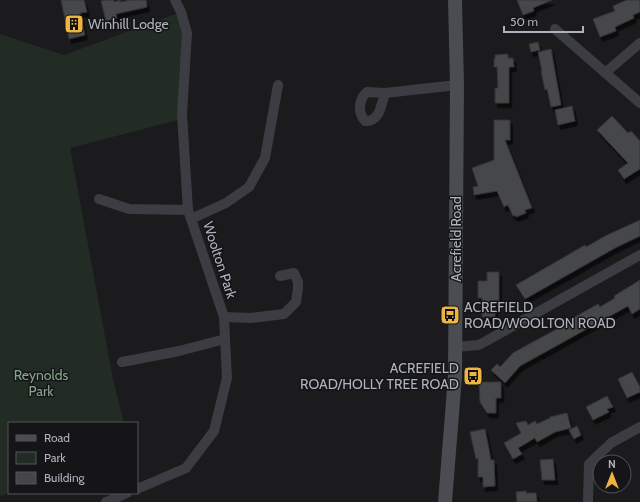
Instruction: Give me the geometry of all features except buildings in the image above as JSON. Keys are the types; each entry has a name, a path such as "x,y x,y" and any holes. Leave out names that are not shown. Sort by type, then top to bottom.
{"main road":[{"name":"Acrefield Road","path":"445,502 454,384 455,347 457,85 456,0"}],"street":[{"name":"Woolton Park","path":"138,489 186,468 214,431 227,378 224,317 190,214 182,114 187,34 182,12 175,0"},
{"path":"555,29 640,102"},
{"path":"605,73 640,43"},
{"path":"99,199 129,209 190,214 226,203 249,187 265,158 278,85"},
{"path":"385,93 457,85"},
{"path":"455,347 479,345 640,255"},
{"path":"224,317 251,318 284,314 296,302 298,282 294,272 280,276"},
{"path":"122,362 179,351 225,339"},
{"path":"588,502 589,464 611,443 640,427"},
{"path":"106,502 125,494"}],"green space":[{"name":"Reynolds Park","path":"181,12 186,50 182,119 70,148 113,379 124,422 8,422 8,493 0,496 0,34 64,55"}],"place":[{"name":"Winhill Lodge","path":"74,24"},
{"name":"ACREFIELD ROAD/WOOLTON ROAD","path":"450,315"},
{"name":"ACREFIELD ROAD/HOLLY TREE ROAD","path":"473,376"}]}
